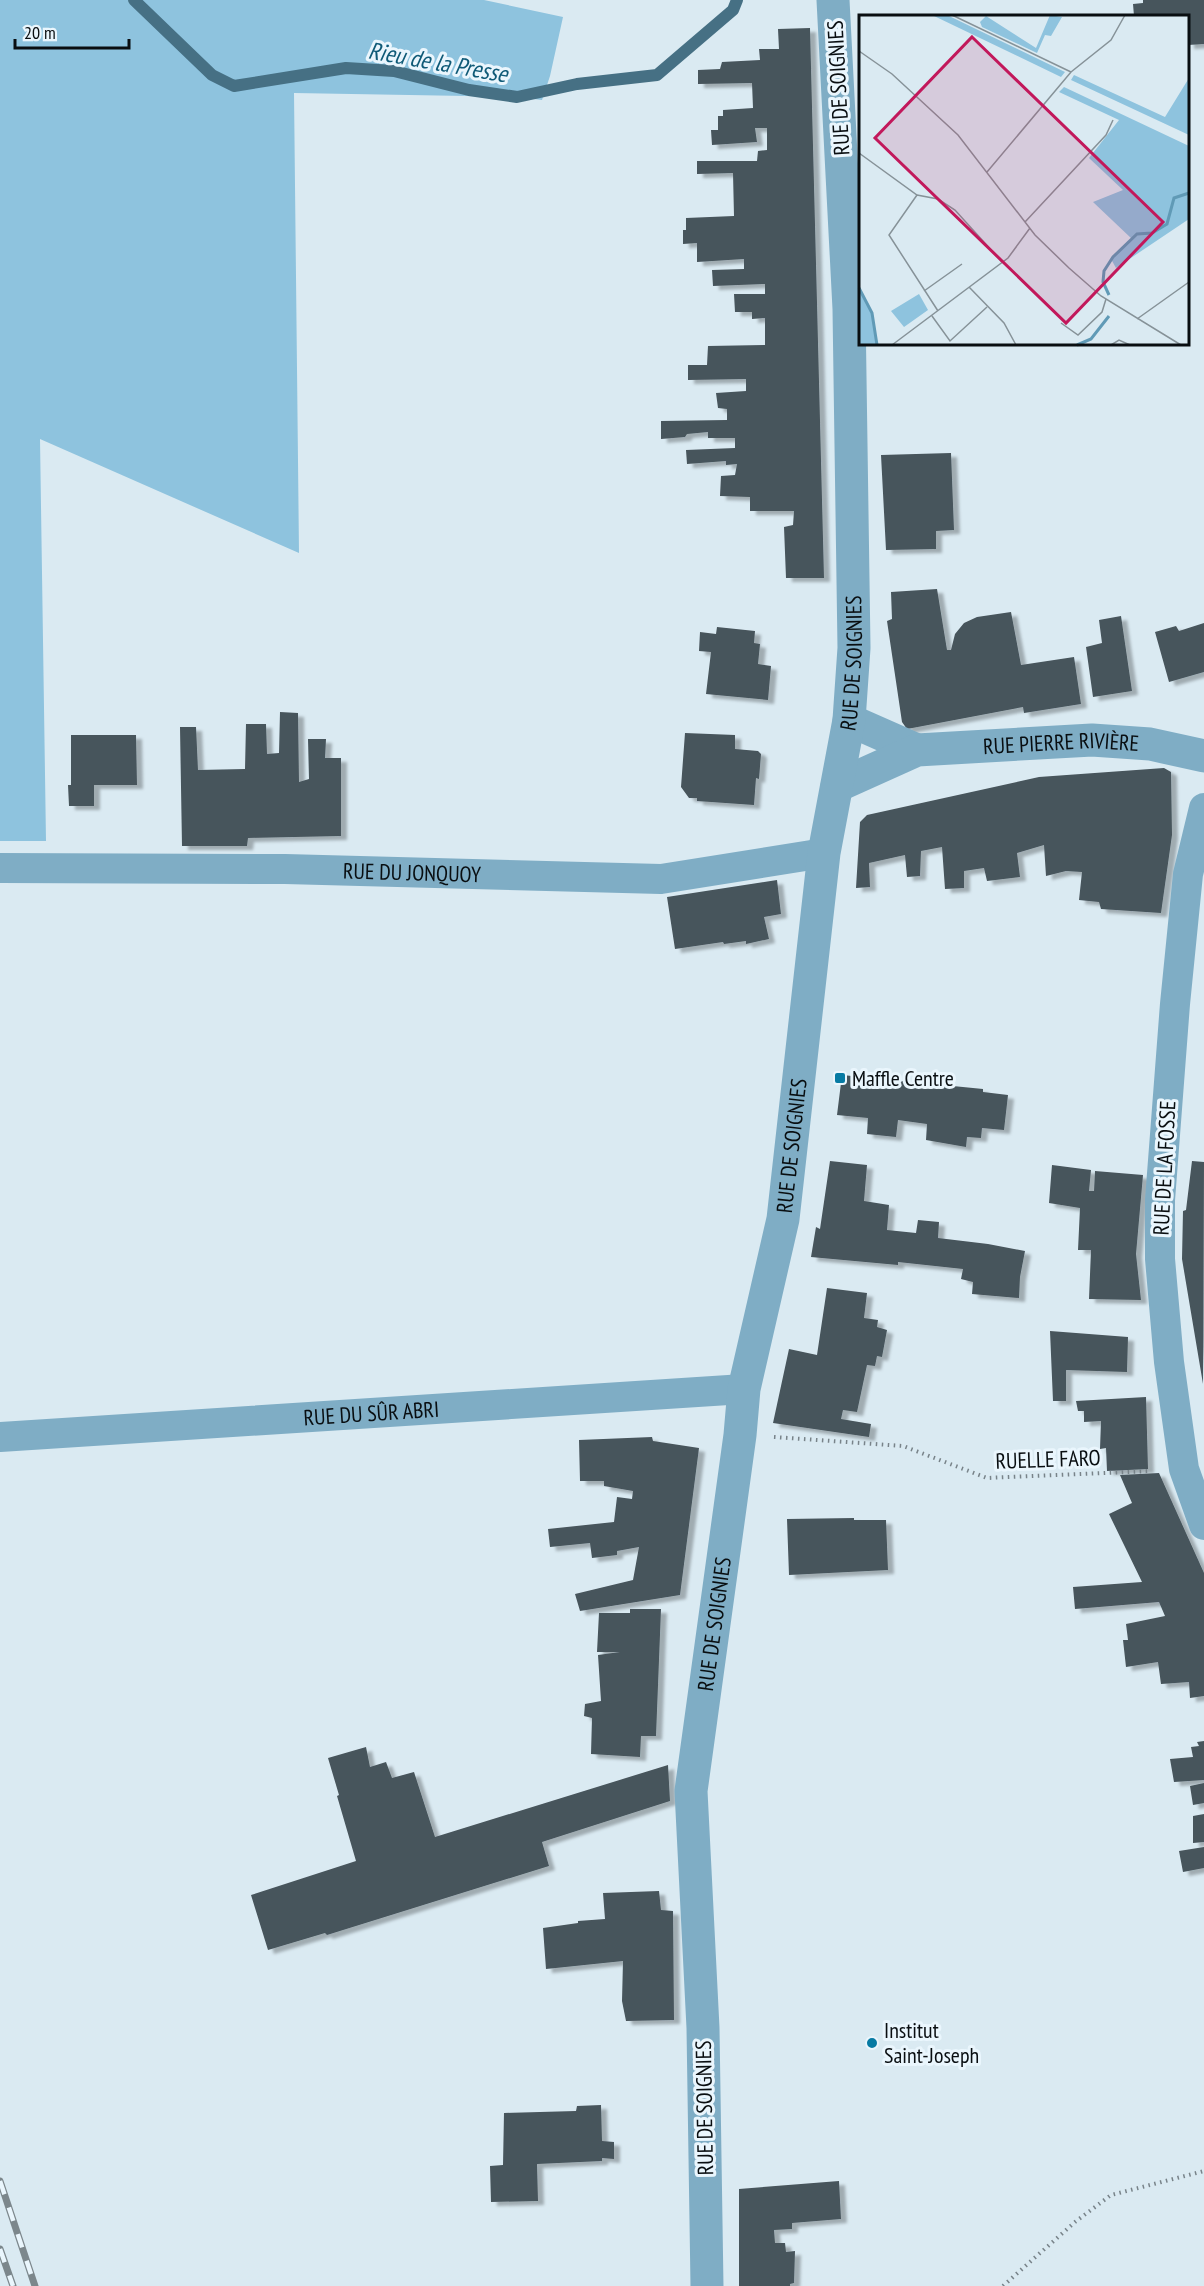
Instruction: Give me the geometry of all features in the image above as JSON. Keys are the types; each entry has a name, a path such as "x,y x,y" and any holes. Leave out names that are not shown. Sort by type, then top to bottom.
{"street":[{"name":"RUE DE SOIGNIES","path":"707,2286 703,2028 691,1791 740,1435 744,1389 783,1219 824,853 849,720 854,648 849,309 833,0"},
{"name":"RUE PIERRE RIVIÈRE","path":"849,720 917,750"},
{"name":"RUE PIERRE RIVIÈRE","path":"837,786 917,750 1092,740 1150,744 1204,756"},
{"name":"RUE DE LA FOSSE","path":"1204,808 1188,874 1175,1004 1160,1200 1160,1259 1169,1362 1184,1469 1204,1525"},
{"name":"RUE DU JONQUOY","path":"0,868 285,869 661,879 824,853"},
{"name":"RUE DU SÛR ABRI","path":"0,1437 744,1389"}],"path":[{"name":"RUELLE FARO","path":"740,1435 903,1446 987,1478 1184,1469"},
{"path":"1003,2286 1075,2222 1111,2196 1204,2171"}],"shaded area":[{"path":"0,0 484,0 563,17 550,76 542,100 517,97 294,93 299,553 40,439 46,841 0,841"}],"building":[{"path":"1143,0 1204,0 1204,44 1189,45 1189,15 1134,15 1133,4 1143,3"},
{"path":"810,28 824,578 786,578 784,527 793,525 794,511 750,511 750,497 720,496 721,476 735,475 737,464 726,465 726,461 687,464 686,450 735,448 735,438 708,438 708,432 661,439 661,421 727,420 727,409 718,408 716,393 746,391 746,379 688,380 688,365 707,365 708,346 765,345 765,318 752,319 752,312 735,312 734,294 765,294 765,284 713,286 712,270 744,269 744,259 697,262 697,243 683,244 686,218 734,216 733,173 697,174 697,161 757,161 758,151 767,150 767,128 755,128 757,142 712,145 711,130 718,130 718,116 723,116 723,110 753,108 752,83 698,84 698,70 720,69 722,62 760,60 759,49 779,49 778,29"},
{"path":"951,453 954,530 936,531 936,549 886,550 881,455"},
{"path":"937,589 947,650 951,650 955,634 964,623 977,617 1011,612 1021,665 1074,657 1081,704 1024,713 1023,707 907,729 902,722 887,621 892,619 891,592"},
{"path":"1121,616 1132,691 1093,697 1086,647 1102,643 1099,620"},
{"path":"1204,623 1204,672 1169,682 1155,632 1176,626 1179,631"},
{"path":"717,627 755,631 754,643 760,644 758,664 771,666 768,700 706,694 711,652 699,651 700,632 716,634"},
{"path":"280,712 298,713 299,782 309,779 308,739 326,739 325,758 341,758 341,836 248,838 247,846 182,846 180,727 196,727 198,770 245,769 246,724 266,724 267,754 279,753"},
{"path":"685,733 735,735 735,749 758,751 761,754 754,805 697,801 697,798 689,798 681,787"},
{"path":"71,735 136,735 137,785 94,785 94,806 69,806"},
{"path":"1164,768 1171,772 1172,835 1161,913 1101,909 1099,902 1079,900 1082,872 1066,871 1046,876 1044,845 1017,853 1020,877 987,881 984,868 964,871 964,888 945,889 942,847 921,851 920,876 907,877 905,855 869,863 870,887 856,888 860,822 867,815 1039,777"},
{"path":"777,880 781,914 764,917 769,939 746,944 746,941 724,944 723,942 675,949 667,897"},
{"path":"842,1075 983,1089 983,1092 1008,1095 1004,1130 982,1128 981,1138 967,1137 966,1147 926,1140 927,1124 898,1120 896,1137 867,1134 868,1118 837,1115"},
{"path":"830,1161 867,1165 864,1201 889,1205 887,1230 916,1233 918,1220 939,1222 938,1238 1025,1251 1019,1298 972,1294 973,1282 961,1279 963,1269 898,1262 898,1265 811,1257 816,1227 820,1229"},
{"path":"1192,1161 1204,1162 1203,1384 1182,1259 1183,1211 1186,1210"},
{"path":"1052,1165 1091,1170 1089,1191 1094,1191 1095,1171 1143,1175 1136,1254 1141,1300 1089,1299 1091,1250 1078,1250 1080,1208 1049,1203"},
{"path":"827,1288 867,1293 864,1318 878,1320 877,1327 887,1330 882,1357 877,1356 875,1366 867,1365 857,1412 843,1410 841,1419 871,1424 869,1437 773,1423 789,1349 817,1355"},
{"path":"1050,1331 1128,1337 1127,1372 1066,1370 1066,1401 1053,1401"},
{"path":"1146,1397 1148,1469 1107,1471 1106,1448 1100,1449 1101,1421 1084,1422 1084,1411 1078,1411 1076,1401"},
{"path":"652,1437 653,1441 699,1448 680,1595 580,1611 575,1594 633,1580 639,1547 617,1551 617,1555 592,1558 590,1543 550,1547 548,1529 614,1522 617,1497 632,1499 633,1491 604,1486 604,1481 580,1481 579,1440"},
{"path":"1159,1473 1204,1573 1204,1696 1190,1698 1189,1682 1161,1684 1158,1662 1126,1667 1123,1640 1128,1640 1126,1624 1165,1616 1159,1602 1075,1609 1073,1587 1142,1582 1109,1514 1132,1503 1120,1475"},
{"path":"854,1518 854,1520 886,1520 888,1570 789,1575 787,1519"},
{"path":"630,1609 661,1609 656,1736 641,1736 640,1757 591,1754 592,1718 584,1716 585,1704 601,1701 598,1655 620,1652 597,1652 599,1613 630,1613"},
{"path":"1204,1741 1204,1780 1174,1782 1170,1759 1193,1757 1191,1747 1199,1746 1197,1742"},
{"path":"366,1747 370,1767 386,1762 392,1778 414,1772 435,1837 668,1765 670,1801 542,1842 549,1866 327,1935 325,1933 268,1950 251,1895 356,1861 328,1758"},
{"path":"1204,1783 1204,1803 1193,1805 1190,1786"},
{"path":"1204,1814 1204,1842 1193,1843 1193,1816"},
{"path":"1204,1847 1204,1868 1183,1872 1179,1851"},
{"path":"659,1891 661,1910 673,1911 674,2020 626,2021 622,2001 623,1961 546,1969 543,1928 578,1923 578,1921 605,1919 603,1893"},
{"path":"601,2105 602,2141 614,2142 614,2159 537,2164 538,2201 491,2202 490,2166 503,2165 504,2113 576,2111 577,2106"},
{"path":"839,2181 841,2219 792,2223 792,2229 774,2230 775,2243 785,2243 786,2252 795,2251 794,2283 790,2286 739,2286 739,2189"}],"waterway":[{"name":"Rieu de la Presse","path":"134,0 212,75 234,86 346,68 394,71 469,90 517,97 577,84 657,75 733,10 737,0"}],"railway":[{"path":"0,2181 35,2286"},
{"path":"0,2249 13,2286"}],"place":[{"name":"Maffle Centre","path":"840,1078"},
{"name":"Institut Saint-Joseph","path":"872,2043"}]}
